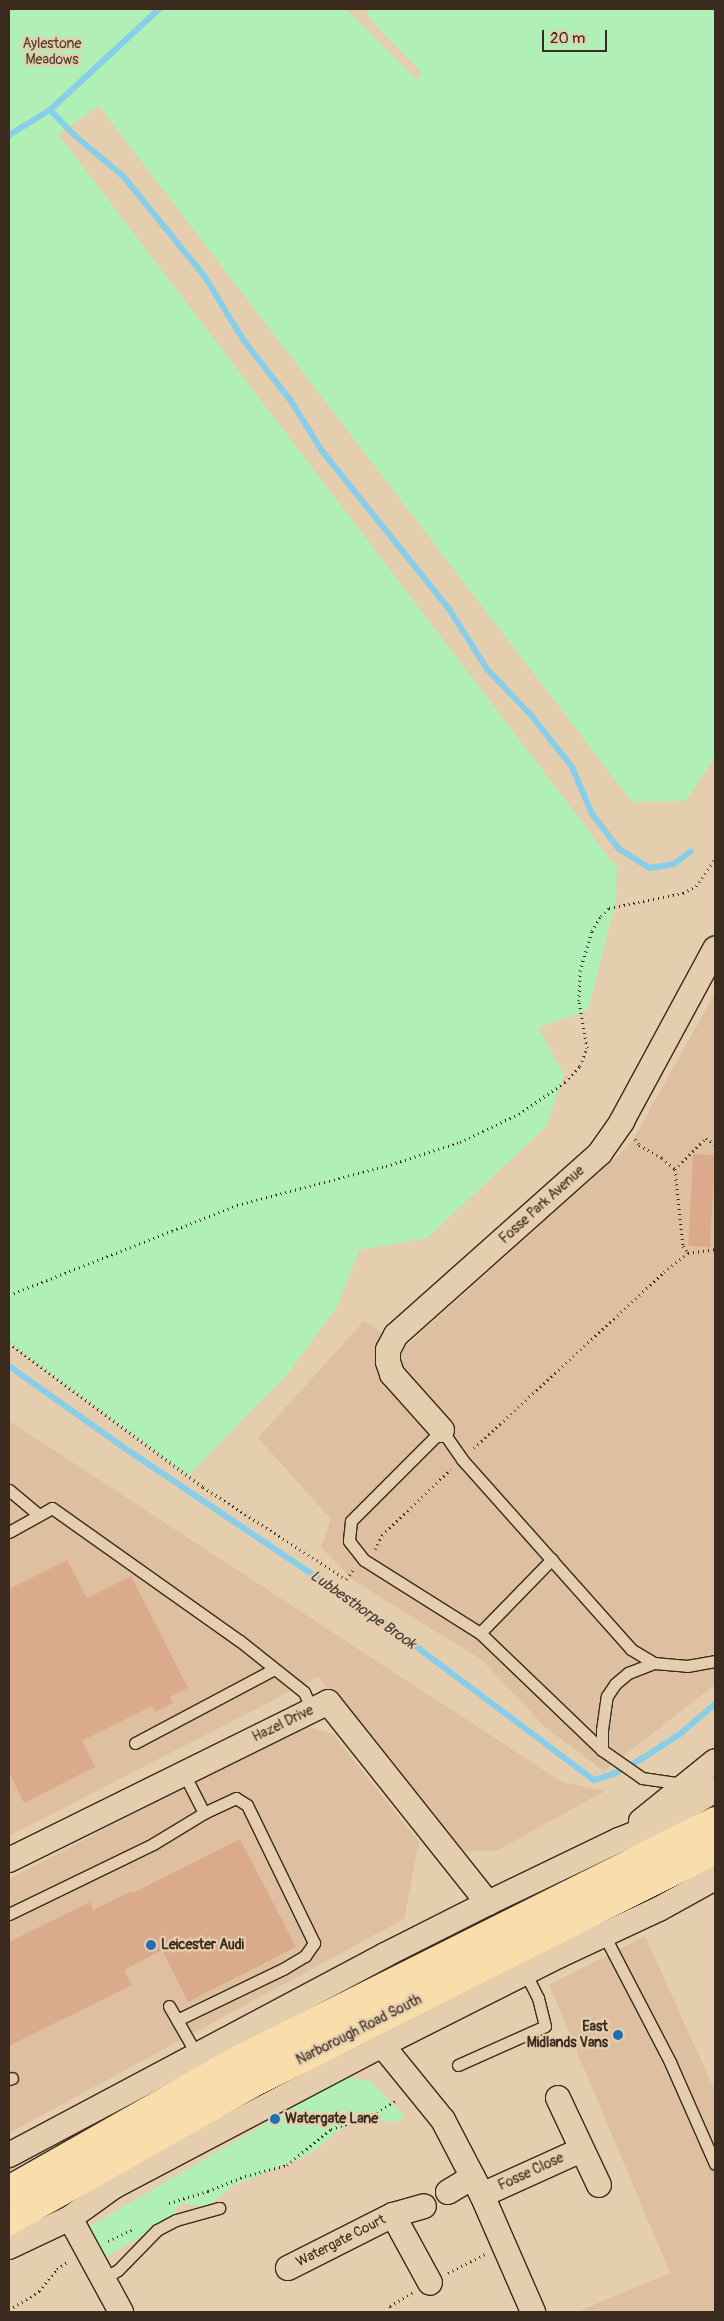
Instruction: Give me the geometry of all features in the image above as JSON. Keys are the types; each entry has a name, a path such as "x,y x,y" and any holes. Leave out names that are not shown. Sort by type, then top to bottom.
{"main road":[{"name":"Narborough Road South","path":"9,2190 240,2059 715,1821"},
{"name":"Narborough Road South","path":"9,2221 249,2085 715,1850"}],"street":[{"name":"Fosse Park Avenue","path":"442,1430 392,1374 388,1362 388,1350 396,1335 600,1153 622,1121 715,949"},
{"name":"Hazel Drive","path":"9,1860 328,1702 488,1902"},
{"path":"619,1840 715,1761"},
{"path":"9,2155 197,2054 488,1902 619,1840 657,1825 715,1790"},
{"name":"Narborough Road South","path":"9,2247 70,2218 113,2187 382,2045 525,1973 659,1909 715,1878"},
{"path":"382,2045 443,2120 478,2186 533,2312"},
{"name":"Fosse Close","path":"558,2098 599,2185"},
{"name":"Fosse Close","path":"478,2186 581,2150"},
{"path":"448,2192 478,2186"},
{"name":"Watergate Court","path":"288,2268 393,2215 424,2206"},
{"name":"Watergate Court","path":"393,2215 430,2283"},
{"path":"70,2218 121,2312"}],"lane":[{"path":"686,1784 642,1778 602,1750 480,1633 369,1564 349,1541 351,1521 442,1430 462,1459 631,1650 654,1663 687,1666 715,1661"},
{"path":"9,1490 39,1515"},
{"path":"9,1532 52,1508 240,1641 304,1692 312,1710"},
{"path":"480,1633 552,1559"},
{"path":"602,1750 602,1730 607,1696 615,1684 628,1673 654,1663"},
{"path":"135,1743 274,1669"},
{"path":"184,1774 204,1813"},
{"path":"9,1914 153,1844 204,1813 236,1798 246,1805 314,1943 305,1956 283,1969 177,2020"},
{"path":"604,1935 670,2062 715,2164"},
{"path":"458,2065 545,2026 538,1998 525,1973"},
{"path":"169,2006 197,2054"},
{"path":"103,2279 118,2270 157,2230 176,2220 219,2208"}],"path":[{"path":"9,1295 237,1205 386,1166 451,1145 518,1114 565,1082 580,1066 587,1048 579,1001 580,971 592,931 601,916 609,908 683,893 696,886 715,859"},
{"path":"622,1121 639,1145 662,1158 675,1170 683,1246 688,1253"},
{"path":"675,1170 706,1138 715,1144"},
{"path":"9,1343 203,1487 346,1579 352,1570 362,1574 369,1564 382,1535 664,1272 688,1253 715,1249"}],"shaded area":[{"path":"715,993 715,1685 604,1771 545,1727 482,1660 353,1580 321,1547 331,1519 258,1438 364,1321 404,1348 626,1148 638,1131"},
{"path":"9,1421 562,1782 605,1791 496,1851 456,1851 318,1677 9,1836"},
{"path":"304,1725 333,1734 419,1842 404,1919 9,2133 9,1879"},
{"path":"645,1936 715,2091 715,2312 577,2312 670,2273 549,1985"}],"green space":[{"name":"Aylestone Meadows","path":"9,9 346,9 417,80 421,72 374,24 364,9 715,9 715,757 686,801 632,802 99,106 58,134 617,868 616,901 588,1010 538,1028 564,1075 546,1127 427,1238 359,1250 337,1307 289,1372 188,1476 9,1343"},
{"path":"345,2077 370,2081 405,2116 397,2122 360,2119 339,2130 310,2154 233,2186 206,2207 181,2203 169,2220 94,2264 87,2228"}],"building":[{"path":"693,1154 715,1155 710,1247 688,1246"},
{"path":"67,1560 87,1598 131,1576 188,1688 170,1697 173,1703 155,1712 152,1706 82,1741 95,1767 24,1803 9,1772 9,1589"},
{"name":"Leicester Audi","path":"240,1839 296,1947 188,2002 162,1950 124,1970 132,1985 9,2046 9,1942 90,1902 93,1910 131,1891 133,1893"}],"waterway":[{"path":"50,110 159,9"},
{"path":"9,135 50,110 74,135 124,177 205,277 244,341 291,401 322,451 449,609 487,669 531,715 572,767 592,814 619,849 650,868 674,864 691,851"},
{"name":"Lubbesthorpe Brook","path":"9,1366 120,1445 386,1624 594,1780 613,1774 643,1758 680,1734 715,1704"}],"place":[{"name":"Leicester Audi","path":"151,1945"},
{"name":"East Midlands Vans","path":"618,2035"},
{"name":"Watergate Lane","path":"275,2119"}]}
